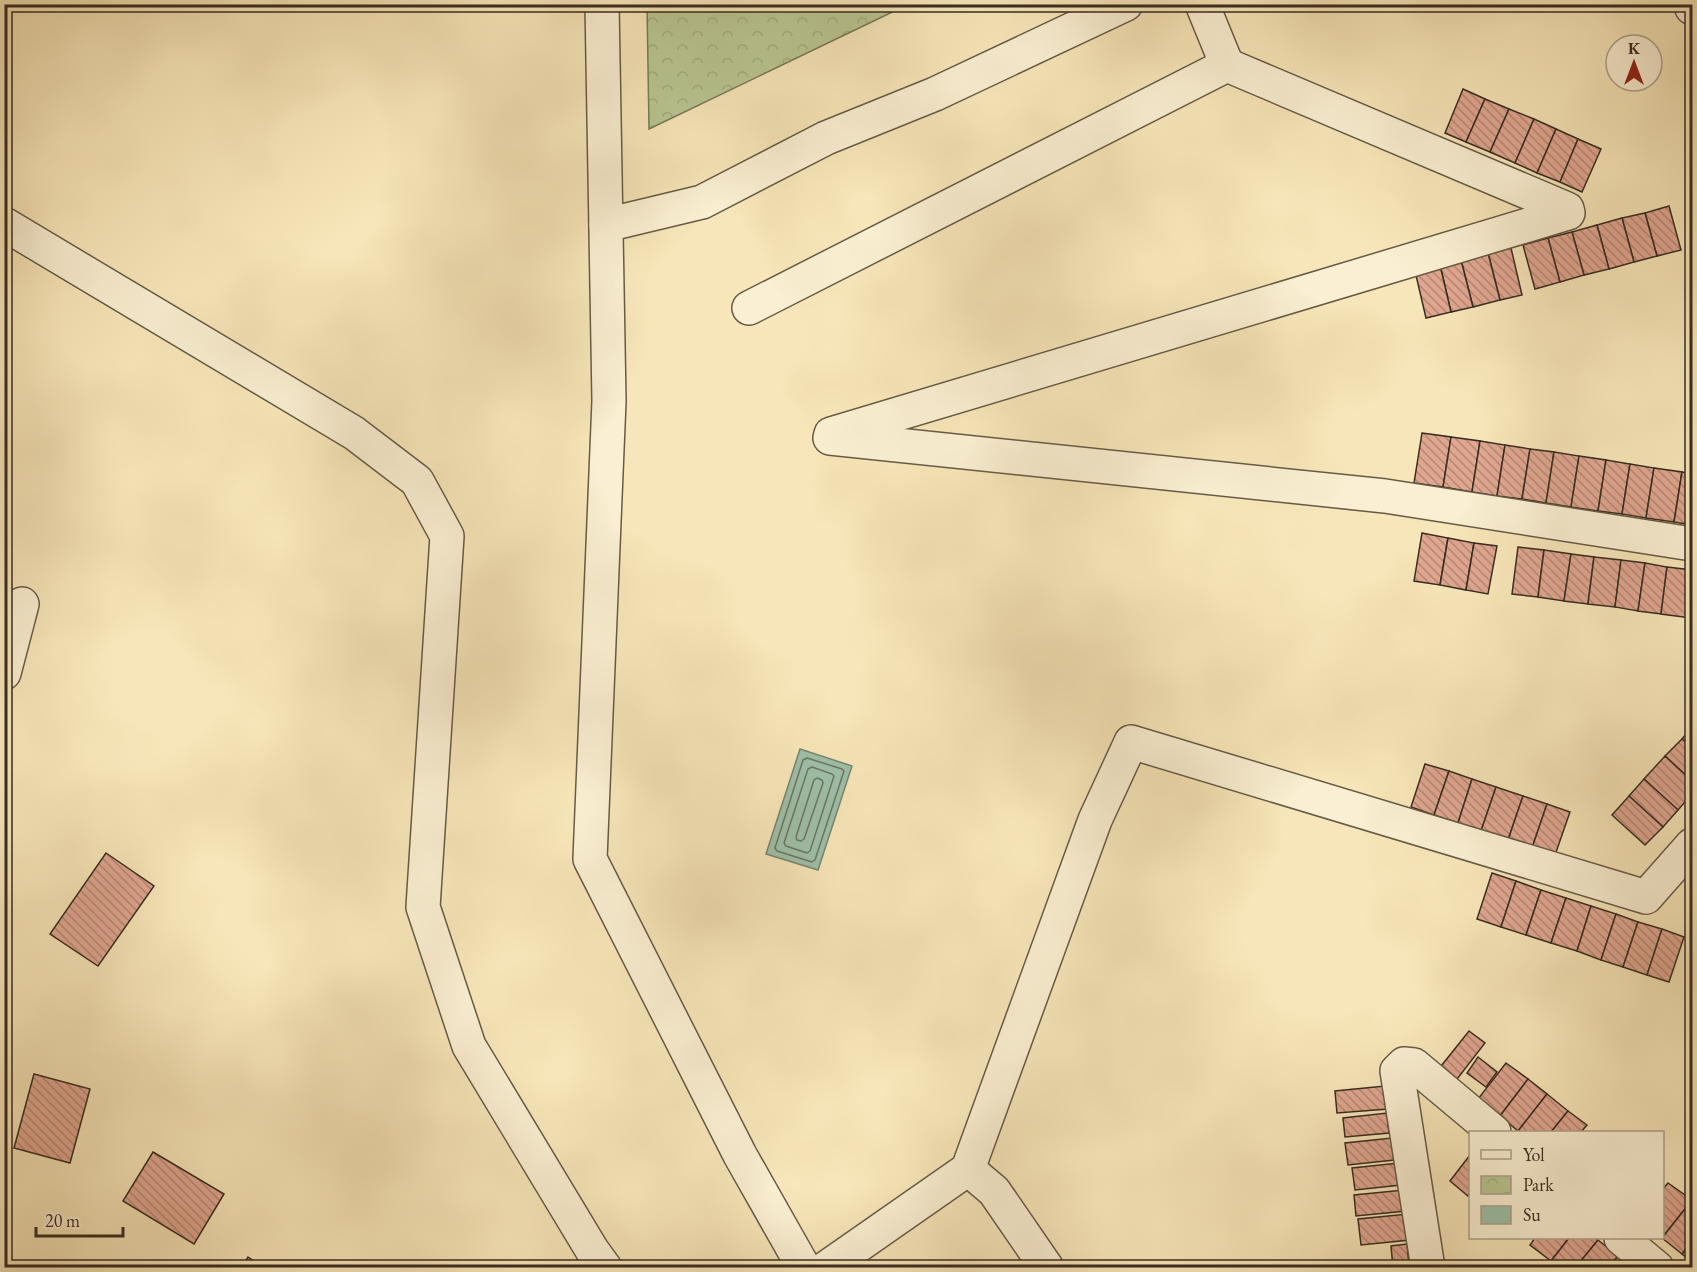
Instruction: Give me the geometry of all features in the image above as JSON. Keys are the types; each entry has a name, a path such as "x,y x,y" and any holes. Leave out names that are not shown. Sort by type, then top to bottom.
{"street":[{"path":"602,4 609,401 590,859 740,1155 804,1268"},
{"path":"606,225 702,202 826,138 935,94 1126,4"},
{"path":"1202,4 1227,65 1566,209 1568,213 831,434 830,438 1384,496 1692,544"},
{"path":"749,308 1227,65"},
{"path":"4,224 354,433 417,481 447,536 423,907 469,1046 605,1268"},
{"path":"4,672 22,604"},
{"path":"826,1268 968,1169 1095,820 1131,741 1646,897 1692,845"},
{"path":"1428,1268 1397,1071 1404,1064 1414,1065 1493,1131"},
{"path":"968,1169 994,1191 1047,1268"},
{"path":"1622,1239 1657,1268"}],"green space":[{"path":"647,4 907,4 907,5 649,129"}],"water":[{"path":"800,749 852,766 818,870 766,854"}],"building":[{"path":"1463,89 1485,99 1466,142 1445,133"},
{"path":"1485,99 1509,109 1490,152 1466,142"},
{"path":"1509,109 1534,119 1515,163 1490,152"},
{"path":"1534,119 1556,129 1537,173 1515,163"},
{"path":"1556,129 1578,139 1560,182 1537,173"},
{"path":"1578,139 1601,149 1582,192 1560,182"},
{"path":"1669,206 1681,250 1657,256 1645,213"},
{"path":"1645,213 1657,256 1634,262 1622,218"},
{"path":"1622,218 1634,262 1609,269 1597,225"},
{"path":"1597,225 1609,269 1584,275 1572,232"},
{"path":"1572,232 1584,275 1560,282 1548,238"},
{"path":"1548,238 1560,282 1535,289 1523,245"},
{"path":"1511,248 1522,295 1500,300 1488,253"},
{"path":"1488,253 1500,300 1473,307 1461,260"},
{"path":"1461,260 1473,307 1451,312 1440,265"},
{"path":"1440,265 1451,312 1426,318 1415,271"},
{"path":"1422,433 1451,437 1443,487 1414,483"},
{"path":"1451,437 1480,441 1472,492 1443,487"},
{"path":"1480,441 1505,445 1497,496 1472,492"},
{"path":"1505,445 1530,449 1522,499 1497,496"},
{"path":"1530,449 1554,452 1546,503 1522,499"},
{"path":"1554,452 1579,456 1571,507 1546,503"},
{"path":"1579,456 1606,460 1598,511 1571,507"},
{"path":"1606,460 1630,464 1622,514 1598,511"},
{"path":"1630,464 1654,468 1646,518 1622,514"},
{"path":"1654,468 1682,472 1674,522 1646,518"},
{"path":"1682,472 1692,474 1692,525 1674,522"},
{"path":"1422,533 1448,538 1440,585 1414,581"},
{"path":"1448,538 1474,543 1466,590 1440,585"},
{"path":"1474,543 1497,546 1488,594 1466,590"},
{"path":"1518,547 1544,550 1538,597 1512,594"},
{"path":"1544,550 1571,554 1564,601 1538,597"},
{"path":"1571,554 1594,557 1588,604 1564,601"},
{"path":"1594,557 1621,560 1615,607 1588,604"},
{"path":"1621,560 1645,563 1638,611 1615,607"},
{"path":"1645,563 1667,567 1661,614 1638,611"},
{"path":"1667,567 1692,570 1691,618 1661,614"},
{"path":"1692,727 1692,748 1682,739"},
{"path":"1682,739 1692,748 1692,781 1665,756"},
{"path":"1665,756 1692,781 1692,794 1678,810 1644,779"},
{"path":"1425,764 1449,771 1434,815 1411,807"},
{"path":"1449,771 1472,779 1458,823 1434,815"},
{"path":"1472,779 1496,787 1481,831 1458,823"},
{"path":"1644,779 1678,810 1663,827 1629,796"},
{"path":"1496,787 1523,796 1508,840 1481,831"},
{"path":"1523,796 1547,804 1532,848 1508,840"},
{"path":"1629,796 1663,827 1645,845 1612,815"},
{"path":"1547,804 1570,812 1555,855 1532,848"},
{"path":"106,853 154,886 98,966 50,934"},
{"path":"1492,873 1516,881 1501,927 1477,919"},
{"path":"1516,881 1541,890 1526,935 1501,927"},
{"path":"1541,890 1566,898 1551,943 1526,935"},
{"path":"1566,898 1591,906 1577,951 1551,943"},
{"path":"1591,906 1616,914 1601,960 1577,951"},
{"path":"1616,914 1638,922 1623,967 1601,960"},
{"path":"1638,922 1662,929 1647,975 1623,967"},
{"path":"1662,929 1684,937 1669,982 1647,975"},
{"path":"1469,1031 1485,1043 1454,1083 1438,1070"},
{"path":"1478,1057 1497,1072 1486,1087 1467,1073"},
{"path":"1506,1063 1528,1079 1500,1116 1478,1099"},
{"path":"34,1074 90,1089 70,1163 14,1148"},
{"path":"1528,1079 1547,1094 1518,1131 1500,1116"},
{"path":"1385,1086 1388,1109 1337,1113 1335,1091"},
{"path":"1547,1094 1568,1111 1552,1131 1518,1131"},
{"path":"1568,1111 1587,1125 1582,1131 1552,1131"},
{"path":"1387,1113 1389,1133 1345,1137 1343,1118"},
{"path":"1392,1138 1394,1160 1348,1165 1345,1143"},
{"path":"153,1152 224,1194 194,1244 123,1201"},
{"path":"1469,1156 1468,1196 1450,1181"},
{"path":"1399,1163 1401,1185 1355,1190 1352,1168"},
{"path":"1668,1183 1692,1200 1664,1235 1664,1188"},
{"path":"1404,1190 1406,1211 1356,1216 1354,1195"},
{"path":"1692,1200 1692,1241 1682,1254 1663,1239"},
{"path":"1408,1214 1410,1240 1361,1245 1358,1219"},
{"path":"1534,1239 1568,1239 1551,1261 1530,1245"},
{"path":"1568,1239 1598,1240 1575,1268 1559,1268 1551,1261"},
{"path":"1598,1240 1618,1256 1608,1268 1575,1268"},
{"path":"1692,1241 1692,1262 1682,1254"},
{"path":"1407,1244 1409,1266 1393,1268 1391,1246"},
{"path":"1618,1256 1633,1268 1608,1268"},
{"path":"248,1257 264,1268 241,1268"}]}
